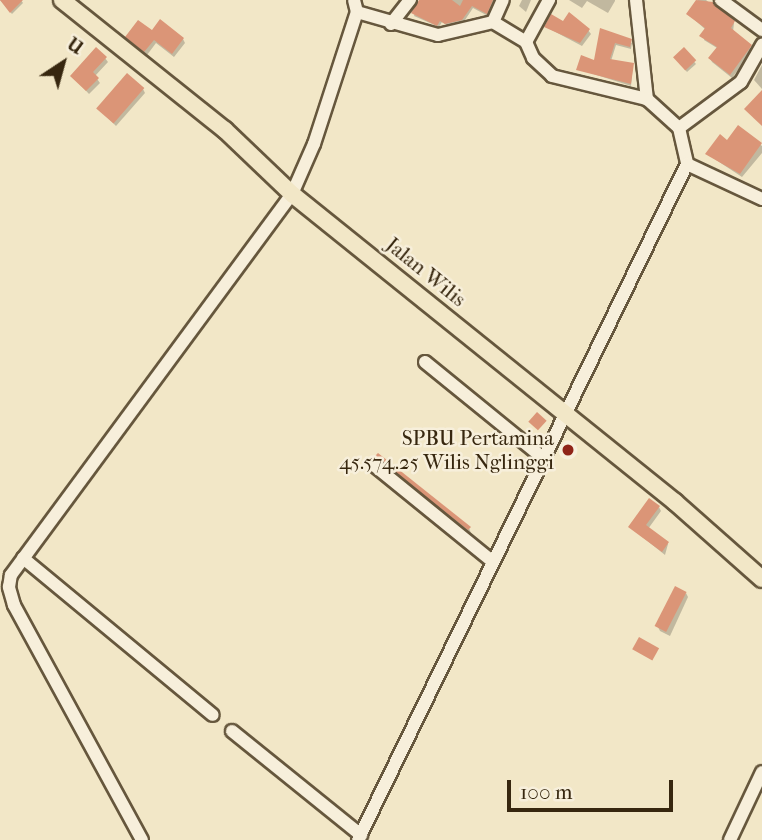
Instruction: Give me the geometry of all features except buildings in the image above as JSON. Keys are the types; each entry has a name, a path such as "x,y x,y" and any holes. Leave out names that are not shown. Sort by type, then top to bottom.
{"main road":[{"name":"Jalan Wilis","path":"62,0 190,102 292,194 565,414 762,579"}],"street":[{"path":"391,24 410,0"},
{"path":"493,22 503,0"},
{"path":"526,42 549,0"},
{"path":"636,0 647,99"},
{"path":"721,0 762,30"},
{"path":"142,840 15,605 9,587 11,575 292,194 314,144 356,6 391,24 438,35 493,22 526,42 533,58 552,76 647,99 679,128 688,164 360,838 232,731"},
{"path":"679,128 741,82 762,45"},
{"path":"688,164 762,199"},
{"path":"425,362 543,458"},
{"path":"375,466 494,562"},
{"path":"23,558 213,715"},
{"path":"730,840 762,772"}],"place":[{"name":"SPBU Pertamina 45.574.25 Wilis Nglinggi","path":"568,450"}]}
